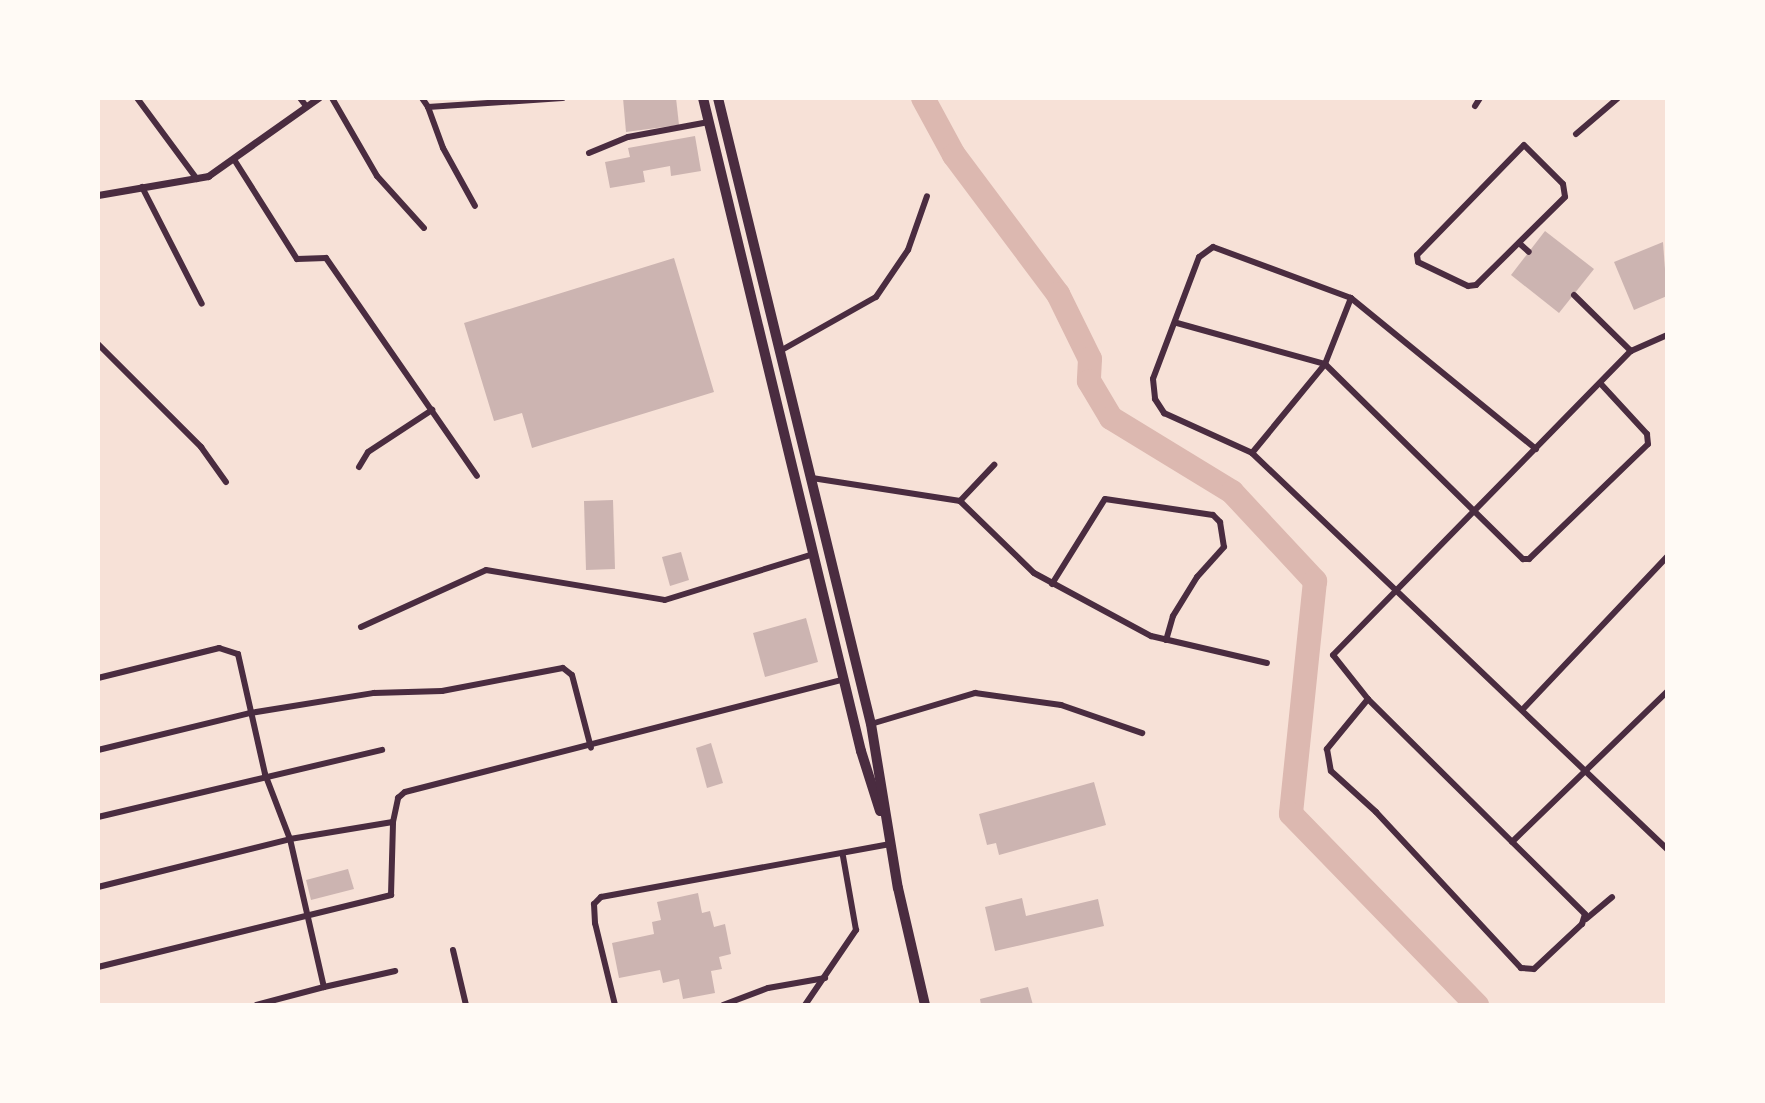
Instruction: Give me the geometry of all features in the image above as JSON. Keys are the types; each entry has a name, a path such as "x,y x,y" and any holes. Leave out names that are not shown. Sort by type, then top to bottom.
{"main road":[{"path":"703,98 844,679 890,844"},
{"path":"718,98 871,724 890,844 925,1005"}],"street":[{"path":"137,98 197,179"},
{"path":"300,98 306,106"},
{"path":"98,195 197,179 235,161 318,98"},
{"path":"332,98 377,176 425,228"},
{"path":"428,107 563,98"},
{"path":"1475,106 1480,98"},
{"path":"1576,134 1618,98"},
{"path":"422,99 428,107 443,148 475,206"},
{"path":"589,153 628,137 709,122"},
{"path":"1524,145 1563,184 1565,194 1519,243 1472,286 1416,260 1524,145"},
{"path":"235,161 294,255 302,260 326,258 477,476"},
{"path":"142,187 202,304"},
{"path":"780,351 876,297 908,250 928,196"},
{"path":"1519,243 1529,252"},
{"path":"1536,449 1351,298 1213,247 1199,257 1177,323 1153,379 1155,399 1164,413 1252,453 1524,708 1667,849"},
{"path":"1574,295 1631,351"},
{"path":"1252,453 1325,364 1351,298"},
{"path":"1177,323 1325,364 1520,558 1529,559 1648,444 1647,434 1602,385"},
{"path":"1586,919 1368,699 1333,659 1334,653 1400,591 1473,512 1602,385 1631,351 1667,335"},
{"path":"98,344 201,447 226,482"},
{"path":"359,467 368,452 432,410"},
{"path":"960,501 994,465"},
{"path":"812,478 960,501 992,537 1052,584 1151,636 1267,663"},
{"path":"1052,584 1105,499 1213,515 1220,522 1224,547 1197,577 1173,615 1166,640"},
{"path":"360,626 486,570 665,600 814,554"},
{"path":"1524,708 1667,557"},
{"path":"98,678 227,648 238,654 265,774 290,839 324,987"},
{"path":"98,750 250,713 374,694 442,691 563,668 572,675 591,748"},
{"path":"98,967 306,913 391,895 393,822 398,798 405,793 591,748 844,679"},
{"path":"871,724 975,694 1061,705 1142,733"},
{"path":"1512,842 1666,696"},
{"path":"1368,699 1327,749 1331,771 1385,822 1521,968 1534,969 1612,897"},
{"path":"98,817 265,774 382,750"},
{"path":"98,887 290,839 393,822"},
{"path":"615,1005 595,923 594,904 601,897 842,856 890,844"},
{"path":"805,1005 856,930 842,856"},
{"path":"453,950 466,1005"},
{"path":"256,1005 395,971"},
{"path":"723,1005 768,988 825,978"}],"building":[{"path":"623,98 676,98 679,125 626,132"},
{"path":"695,136 701,171 671,176 670,166 643,171 645,182 610,188 605,162 630,157 628,148"},
{"path":"1545,231 1594,269 1559,313 1511,275"},
{"path":"1663,242 1667,296 1634,310 1614,262"},
{"path":"674,258 714,392 532,448 522,413 494,421 464,323"},
{"path":"613,500 615,569 586,570 584,501"},
{"path":"681,552 689,580 670,586 662,557"},
{"path":"806,618 818,662 765,677 753,633"},
{"path":"711,743 723,783 707,788 696,748"},
{"path":"1094,782 1106,825 999,855 996,843 987,845 979,814"},
{"path":"348,869 354,889 311,900 306,880"},
{"path":"698,893 702,913 710,911 714,927 725,924 731,954 719,957 722,969 711,971 715,993 683,999 679,979 663,983 660,970 619,978 612,943 654,934 652,922 661,920 657,902"},
{"path":"1022,898 1026,916 1098,899 1104,926 995,951 985,907"},
{"path":"1028,987 1033,1005 981,1005 980,999"}],"waterway":[{"path":"923,98 954,155 1058,294 1090,359 1089,381 1111,418 1232,492 1315,581 1291,814 1477,1005"}]}
